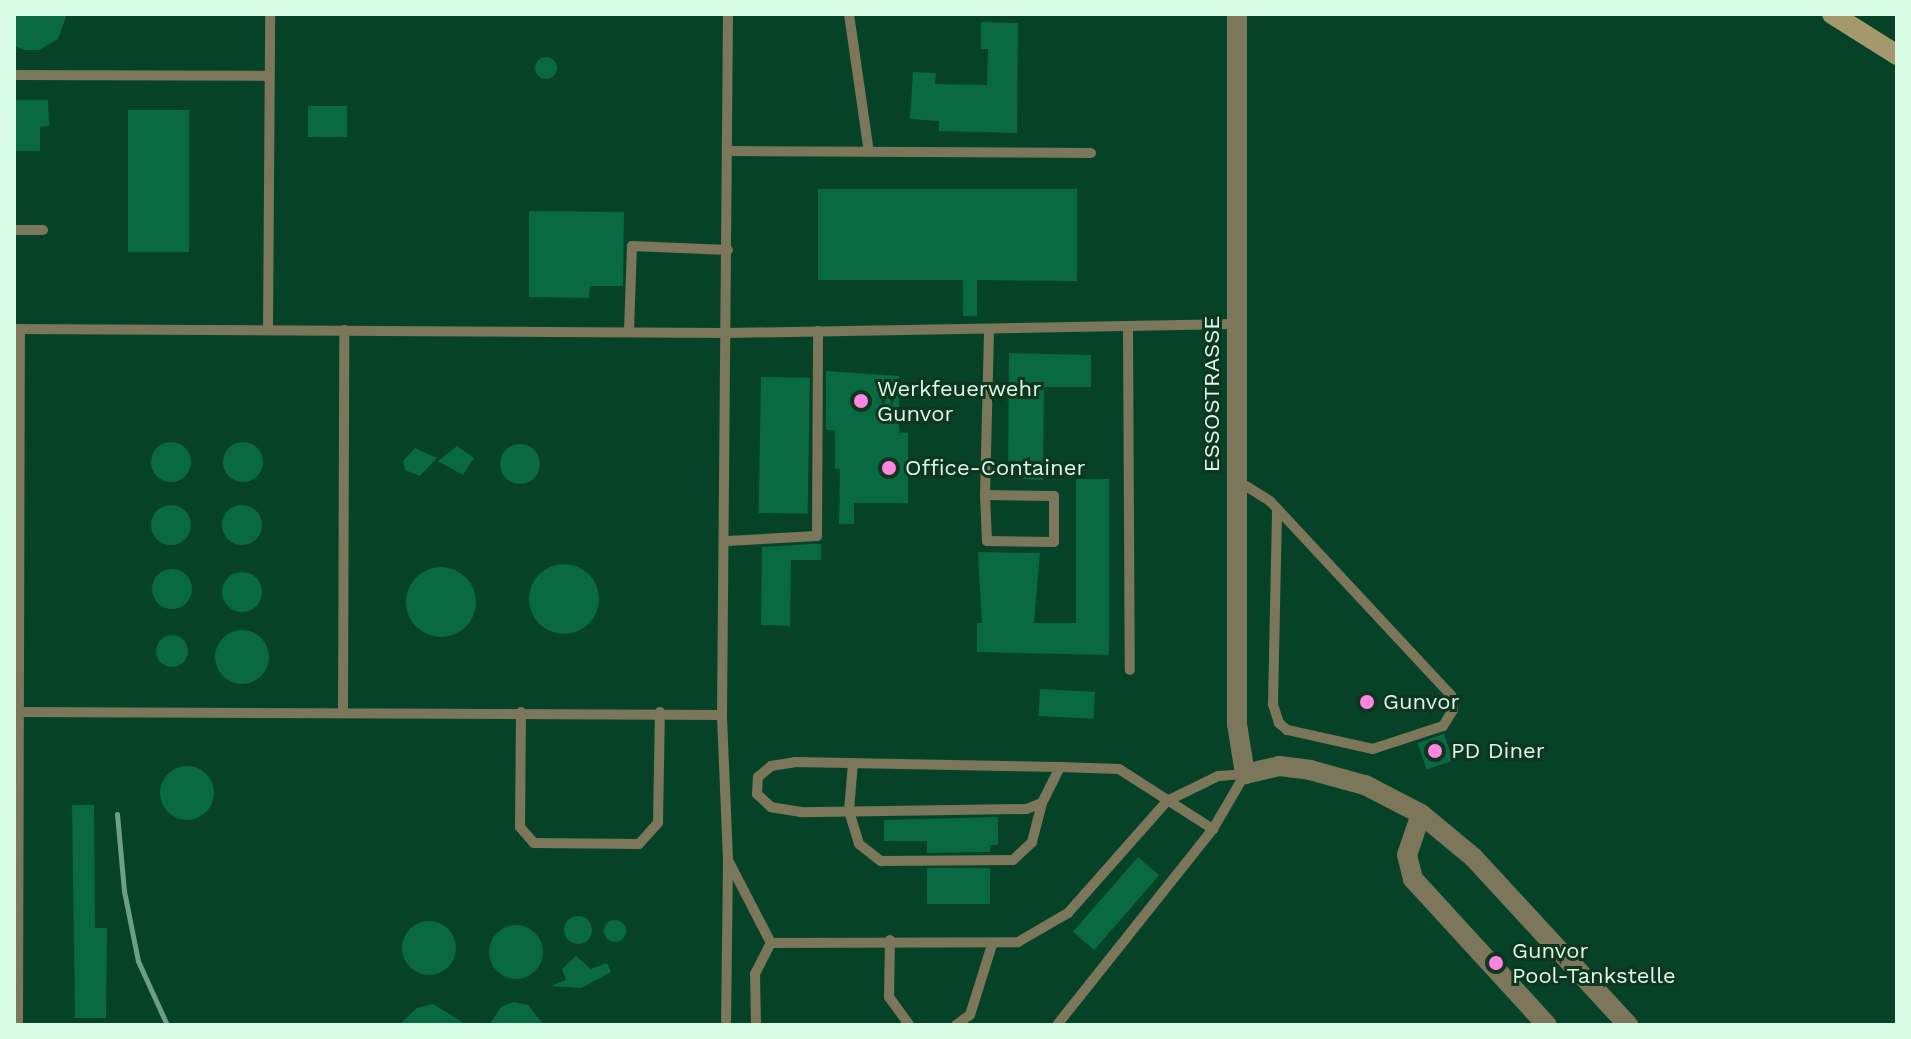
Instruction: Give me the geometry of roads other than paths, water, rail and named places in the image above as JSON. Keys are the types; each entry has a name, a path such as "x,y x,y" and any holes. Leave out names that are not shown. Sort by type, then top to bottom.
{"street":[{"name":"ESSOSTRASSE","path":"1237,14 1237,724 1245,774"},
{"path":"1832,14 1897,55"},
{"path":"1245,774 1279,766 1310,770 1365,785 1421,814 1473,857 1619,1022"},
{"path":"1421,814 1407,855 1413,879 1547,1025"}],"lane":[{"path":"268,329 270,14"},
{"path":"726,1025 728,860 722,715 727,541 728,14"},
{"path":"849,14 869,152"},
{"path":"14,75 269,76"},
{"path":"729,151 1091,153"},
{"path":"14,230 43,230"},
{"path":"629,331 632,246 728,250"},
{"path":"18,1025 17,329 728,333 1128,329 1236,324"},
{"path":"1128,329 1130,670"},
{"path":"343,710 344,330"},
{"path":"727,541 817,536 818,331"},
{"path":"985,495 1054,496 1054,542 987,541 985,495 989,331"},
{"path":"1236,480 1277,509 1451,695 1453,710 1443,726 1373,749 1287,730 1279,723 1273,704 1277,509"},
{"path":"17,712 343,710 722,715"},
{"path":"521,712 520,827 534,843 639,844 658,823 660,712"},
{"path":"1042,803 1026,809 801,812 771,807 757,794 758,777 771,766 853,763 1119,769 1213,829"},
{"path":"853,763 849,811 859,844 881,861 1013,860 1032,842 1042,803 1060,767"},
{"path":"771,943 890,940 992,945 1018,942 1068,913 1167,801 1218,776 1245,774"},
{"path":"1057,1025 1213,829 1245,774"},
{"path":"728,860 771,943"},
{"path":"890,940 889,997 909,1025"},
{"path":"756,1025 755,974 771,943"},
{"path":"956,1025 970,1015 992,945"}],"railway":[{"path":"117,814 124,891 138,961 167,1025"}],"place":[{"name":"Werkfeuerwehr Gunvor","path":"861,401"},
{"name":"Office-Container","path":"889,468"},
{"name":"Gunvor","path":"1367,702"},
{"name":"PD Diner","path":"1435,751"},
{"name":"Gunvor Pool-Tankstelle","path":"1496,963"}]}
